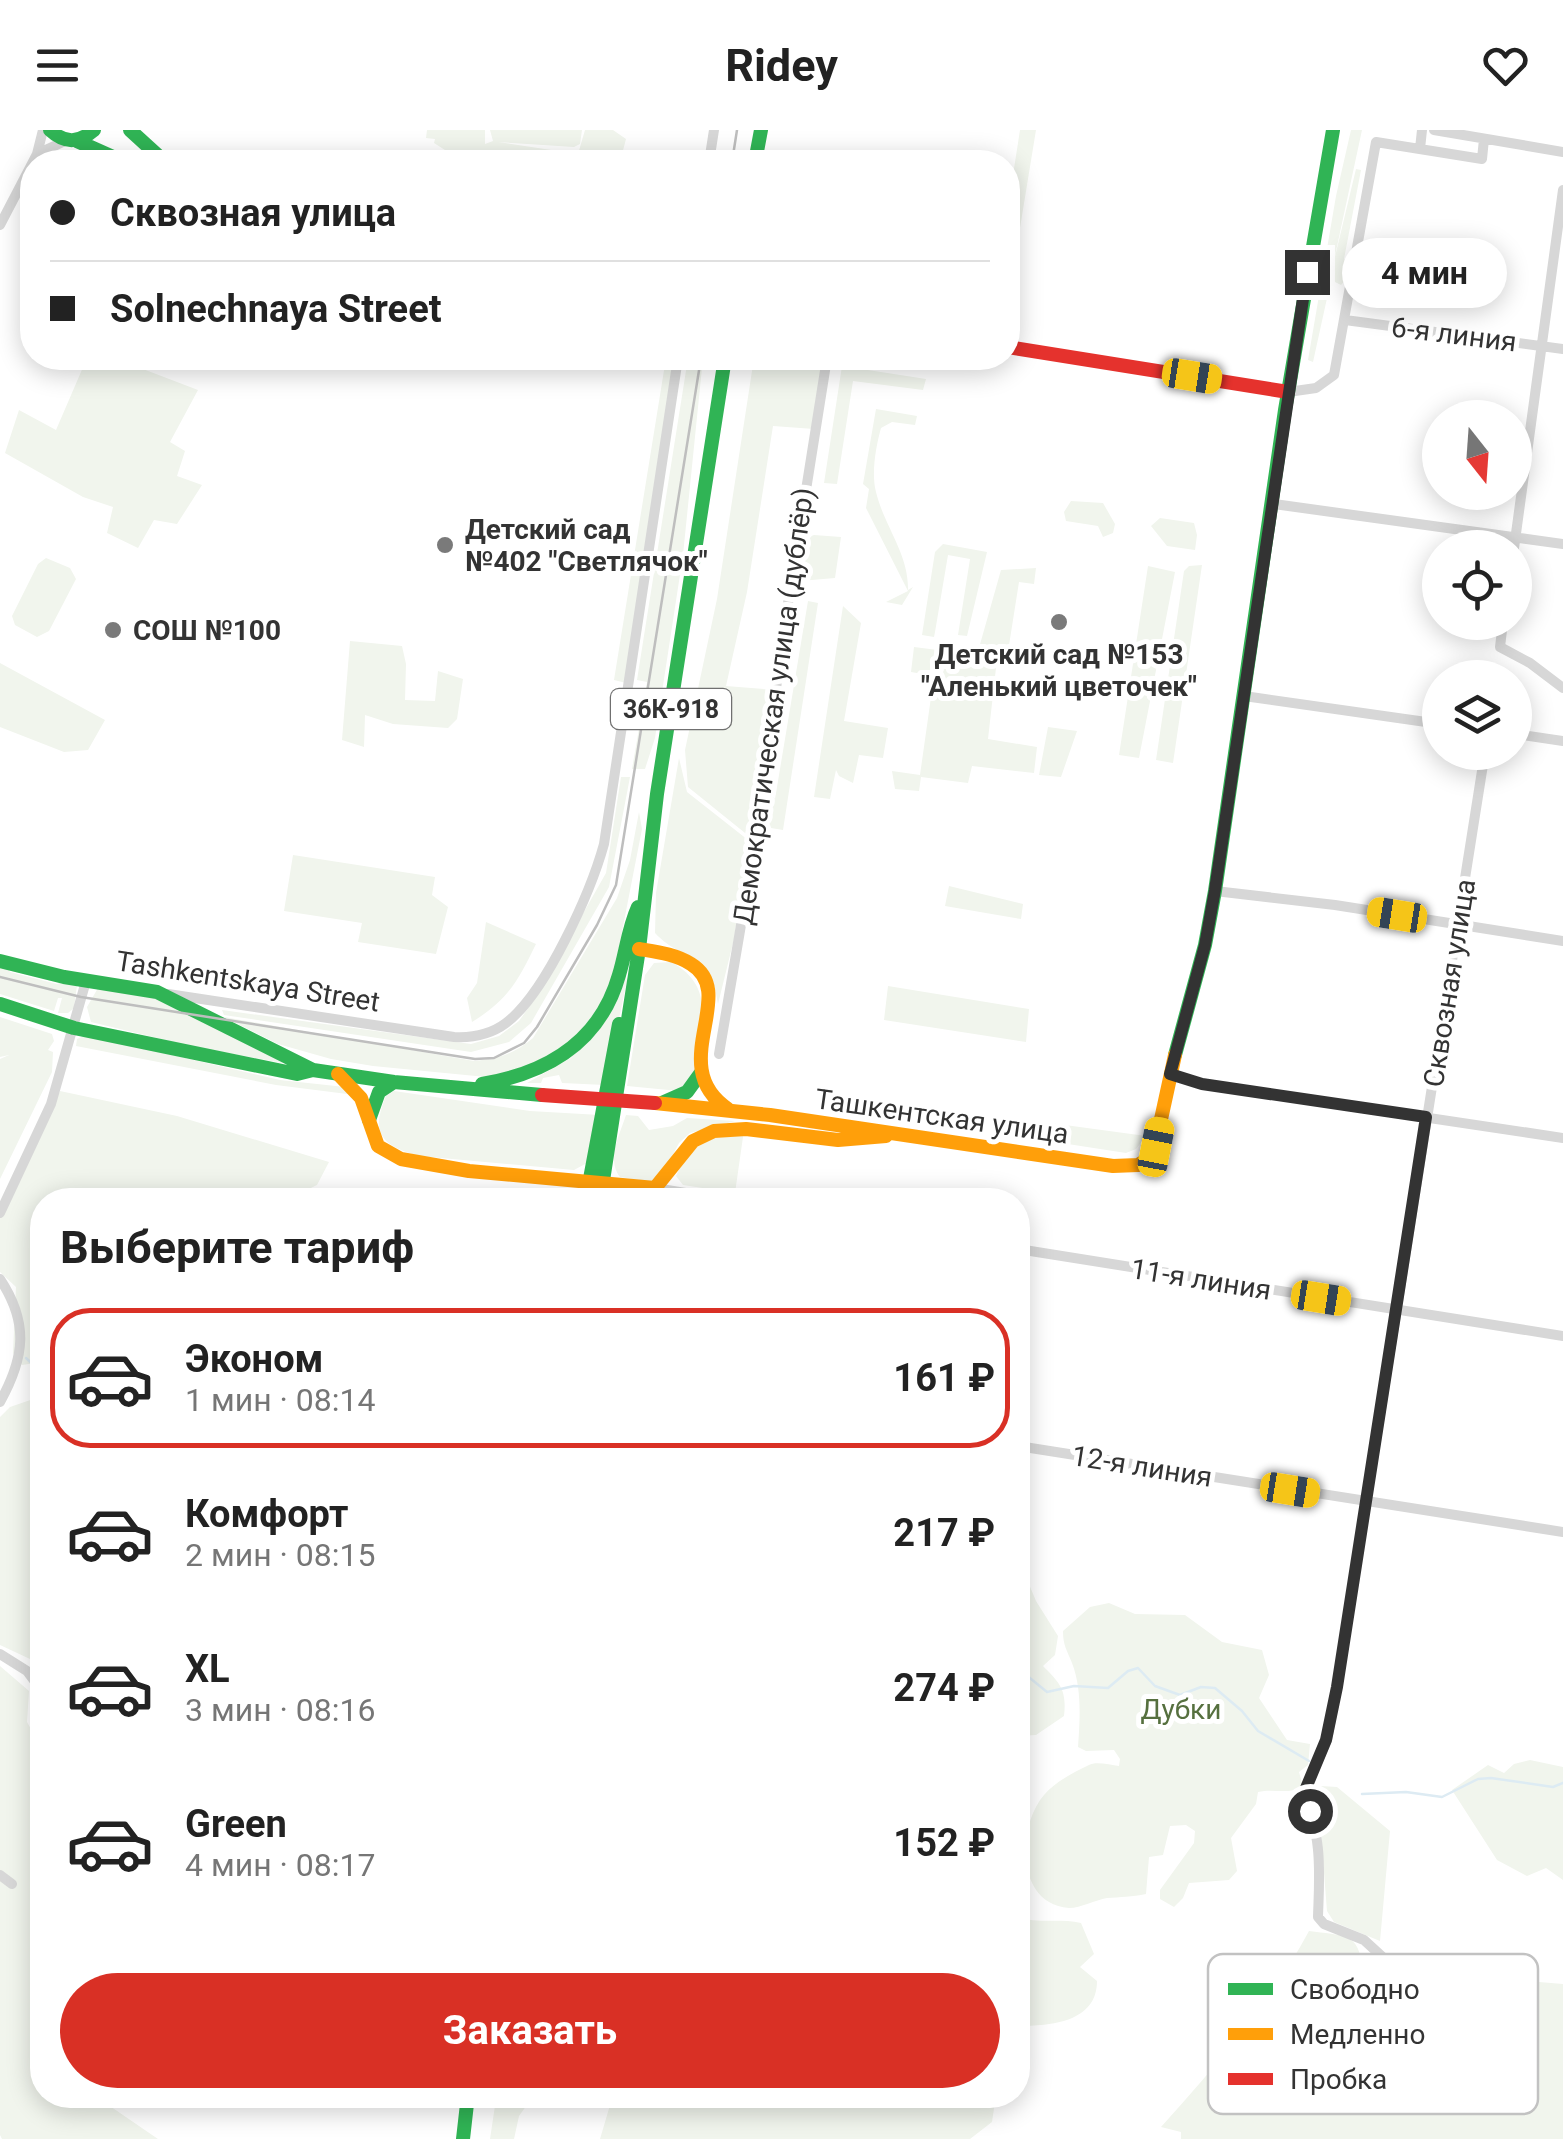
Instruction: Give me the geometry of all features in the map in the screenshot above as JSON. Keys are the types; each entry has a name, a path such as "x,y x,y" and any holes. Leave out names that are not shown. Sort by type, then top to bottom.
{"main road":[{"path":"46,130 94,150"},
{"path":"71,141 94,130"},
{"path":"1170,1074 1205,945 1215,890 1288,392 1333,130"},
{"path":"1020,349 1288,392"},
{"name":"36К-918","path":"593,1188 640,950 646,883 723,370"},
{"name":"36К-918","path":"597,1188 622,1008 638,908 646,883"},
{"path":"157,992 313,1070 454,1088 524,1076 556,1063 594,1030 619,978 629,924 638,908"},
{"path":"640,950 687,960 699,969 710,1000 700,1074 705,1090 730,1110"},
{"name":"Tashkentskaya Street","path":"0,961 157,992"},
{"path":"0,1004 74,1028 226,1062 296,1074 313,1070"},
{"path":"338,1074 357,1091 369,1121"},
{"path":"657,1104 687,1092 700,1074"},
{"name":"Ташкентская улица","path":"454,1088 730,1110 1126,1167 1147,1162 1156,1147 1170,1074"},
{"path":"394,1082 379,1092 372,1103 370,1131 383,1150 401,1160 449,1169 655,1188 666,1180 685,1147 700,1136 722,1129 850,1140 896,1134"},
{"path":"463,2139 467,2108"}],"street":[{"path":"1420,148 1422,130"},
{"path":"1434,130 1563,152"},
{"path":"1288,392 1316,388 1334,375 1376,142 1482,158 1484,139"},
{"path":"47,150 71,141"},
{"path":"0,225 20,187"},
{"path":"1516,530 1563,190"},
{"name":"6-я линия","path":"1345,320 1563,348"},
{"name":"Tashkentskaya Street","path":"157,992 472,1038 507,1023 522,1007 574,923 594,880 604,844 676,370"},
{"name":"Демократическая улица (дублёр)","path":"719,1054 756,837 784,622 825,370"},
{"path":"1274,504 1438,530"},
{"path":"1532,543 1563,544"},
{"path":"1501,640 1500,647 1530,662 1563,688"},
{"path":"1244,696 1422,721"},
{"path":"1532,736 1563,741"},
{"name":"Сквозная улица","path":"1379,1954 1364,1940 1324,1924 1318,1916 1314,1828 1310,1811 1301,1800 1326,1740 1368,1502 1481,770"},
{"path":"1215,890 1563,941"},
{"path":"0,1213 51,1104 86,980"},
{"path":"1170,1074 1202,1084 1563,1138"},
{"name":"11-я линия","path":"1030,1251 1563,1336"},
{"path":"0,1280 16,1306 21,1339 19,1356 0,1402"},
{"name":"12-я линия","path":"1030,1448 1563,1532"},
{"path":"0,1654 30,1675"},
{"path":"0,1874 12,1884"}],"green space":[{"path":"427,130 485,130 485,144 493,141 490,130 582,130 580,144 574,147 498,142 551,150 445,150 434,143 435,139 426,138"},
{"path":"585,130 613,130 626,139 623,150 579,150"},
{"path":"1020,130 1036,130 1020,228 1020,150 1017,150"},
{"path":"1351,130 1362,130 1333,265 1356,169 1361,170 1344,259 1350,261 1347,278 1341,285 1331,280 1313,362 1308,360"},
{"path":"82,370 146,370 198,390 170,442 185,451 177,476 202,485 177,524 154,520 138,548 107,533 113,507 83,497 5,453 19,410 56,430"},
{"path":"664,370 676,370 626,683 614,680"},
{"path":"686,370 702,370 683,555 655,738 645,769 632,769 647,682 637,680"},
{"path":"752,370 821,370 814,429 773,426 747,592 726,686 775,690 750,837 688,787 685,750 717,599"},
{"path":"841,370 926,379 923,390 853,381 837,484 824,483"},
{"path":"876,409 917,416 915,425 892,422 881,428 874,468 880,504 905,564 908,590 913,587 902,605 886,602 908,591 866,508 869,489 863,484"},
{"path":"1071,501 1103,503 1115,524 1113,533 1103,537 1098,526 1066,521 1064,512"},
{"path":"1160,518 1194,523 1195,550 1167,546 1151,526"},
{"path":"814,535 841,537 835,578 800,581 804,539"},
{"path":"943,544 987,552 967,636 958,635 970,559 948,555 934,637 922,635 935,552"},
{"path":"46,558 70,568 76,579 49,631 37,637 15,625 12,616 38,564"},
{"path":"1202,565 1173,763 1156,760 1184,571 1189,566"},
{"path":"1148,566 1175,572 1139,758 1119,755"},
{"path":"1036,568 1034,584 1019,582 1007,658 997,659 988,739 1037,747 1034,773 972,766 968,783 921,777 919,791 895,789 892,771 920,775 934,676 911,672 914,647 977,655 1001,570"},
{"path":"808,601 818,603 783,830 771,828 764,820 767,794 775,799"},
{"path":"843,606 861,623 844,721 888,728 883,758 859,755 853,783 836,770 830,799 814,797"},
{"path":"350,641 402,646 405,700 435,701 438,671 463,679 457,719 448,728 393,724 365,715 364,747 342,740"},
{"path":"0,663 105,720 88,750 64,752 0,727"},
{"path":"1048,727 1077,731 1061,777 1039,775"},
{"path":"679,758 687,792 748,840 734,939 718,1004 703,964 655,933 656,893"},
{"path":"621,777 630,777 609,887 531,1023 509,1042 471,1052 224,1015 222,1010 471,1044 499,1036 519,1021 534,1000 606,873"},
{"path":"639,812 642,829 612,983 594,1030 547,1066 486,1077 373,1066 278,1044 224,1017 474,1061 512,1052 533,1038 617,898 630,860"},
{"path":"293,855 435,877 432,895 448,907 436,954 358,942 362,923 284,911"},
{"path":"949,886 1023,904 1021,919 945,906"},
{"path":"486,922 536,944 511,989 472,1022 467,998 477,983"},
{"path":"671,962 696,984 701,998 702,1028 695,1079 679,1091 627,1086 645,975 654,963"},
{"path":"0,965 10,972 57,984 68,980 77,985 74,1008 58,1013 62,998 58,998 54,1011 0,994"},
{"path":"625,974 627,981 605,1085 562,1083 559,1075 543,1078 541,1083 527,1083 571,1058"},
{"path":"888,986 1029,1009 1026,1042 884,1020"},
{"path":"98,988 159,999 298,1066 91,1022 87,1007"},
{"path":"0,1017 52,1034 54,1041 48,1050 53,1052 52,1072 0,1179 0,1059 9,1055 0,1057"},
{"path":"86,1035 280,1080 345,1087 355,1095 276,1085 76,1046 77,1039"},
{"path":"60,1091 177,1116 329,1162 317,1185 311,1188 30,1188 30,1364 22,1365 13,1353 16,1287 0,1272 0,1216"},
{"path":"394,1091 530,1111 600,1115 587,1163 574,1170 419,1156 388,1143 380,1129 381,1109 386,1096"},
{"path":"626,1115 638,1116 649,1130 673,1126 687,1118 735,1121 690,1133 679,1143 661,1178 653,1182 620,1177 616,1170 616,1146"},
{"path":"1028,1120 1146,1136 1136,1149 1126,1153 1029,1138"},
{"path":"744,1130 736,1188 683,1185 676,1176 688,1156 721,1135"},
{"path":"30,1400 30,1659 0,1645 0,1417 10,1407"},
{"name":"Дубки","path":"1030,1587 1058,1636 1055,1655 1043,1666 1061,1688 1065,1707 1064,1716 1030,1735"},
{"name":"Дубки","path":"1109,1603 1135,1614 1185,1615 1222,1642 1262,1650 1269,1675 1259,1698 1287,1740 1310,1744 1308,1765 1299,1772 1303,1787 1258,1792 1256,1804 1231,1838 1237,1871 1229,1880 1189,1883 1174,1907 1160,1899 1160,1890 1194,1843 1195,1831 1186,1825 1170,1826 1163,1855 1149,1857 1146,1894 1107,1898 1069,1908 1051,1903 1030,1879 1030,1822 1044,1795 1092,1764 1119,1766 1120,1759 1114,1750 1086,1751 1078,1747 1077,1683 1063,1631 1090,1607"},
{"path":"0,1666 29,1691 30,2108 113,2108 158,2139 2,2139"},
{"path":"1530,1760 1563,1767 1563,1880 1546,1868 1527,1876 1497,1860 1452,1790 1488,1765 1504,1773 1514,1764"},
{"path":"1321,1786 1337,1787 1390,1831 1380,1941 1334,1922 1327,1911 1319,1809"},
{"path":"1030,1919 1081,1923 1094,1954 1080,1967 1097,1981 1095,1995 1081,2013 1030,2026"},
{"path":"1309,1931 1347,1938 1360,1954 1295,1954"},
{"path":"1538,1982 1563,1984 1563,2139 1181,2139 1181,2132 1161,2127 1208,2074 1208,2114 1538,2114"},
{"path":"495,2108 525,2108 514,2139 490,2139"},
{"path":"609,2108 994,2108 992,2122 970,2139 600,2139"}],"waterway":[{"path":"26,1358 30,1362"},
{"path":"1030,1678 1047,1692 1074,1686 1108,1688 1128,1671 1138,1668 1155,1686 1180,1695 1201,1687 1215,1688 1258,1731 1309,1761"},
{"path":"1362,1794 1406,1792 1442,1797 1478,1779 1491,1778 1553,1787 1563,1783"}],"tram line":[{"path":"734,150 737,130"},
{"path":"0,977 81,997 475,1059 494,1058 524,1043 597,925 616,885 699,370"}],"traffic: fast":[{"path":"50,130 72,140 94,130"},
{"path":"130,130 152,150"},
{"path":"757,150 761,130"},
{"path":"1175,1055 1205,945 1215,891 1285,410 1333,130"},
{"path":"77,141 97,150"},
{"path":"602,1188 639,949 657,794 723,370"},
{"path":"482,1084 529,1072 585,1036 610,998 638,907"},
{"path":"0,961 64,977 157,992 313,1070"},
{"path":"0,1004 74,1028 297,1074 313,1070 394,1082 542,1095"},
{"path":"588,1188 619,1024"},
{"path":"662,1103 687,1092 700,1074"},
{"path":"369,1120 379,1092 394,1082"},
{"path":"463,2139 467,2108"}],"traffic: slow":[{"path":"639,949 679,958 704,977 708,993 702,1072 710,1092 728,1109"},
{"path":"655,1103 770,1115 1113,1166 1138,1165 1153,1156 1175,1055"},
{"path":"338,1074 361,1098 378,1146 401,1159 469,1171 655,1188 693,1141 714,1131 746,1129 838,1140 886,1136"}],"traffic: jam":[{"path":"1020,349 1288,392"},
{"path":"542,1095 655,1103"}],"place":[{"name":"Детский сад №402 \"Светлячок\"","path":"445,545"},
{"name":"Детский сад №153 \"Аленький цветочек\"","path":"1059,622"},
{"name":"СОШ №100","path":"113,630"}],"route":[{"path":"1307,272 1215,890 1205,945 1170,1074 1202,1084 1426,1117 1337,1687 1326,1740 1301,1800 1310,1811"}]}
